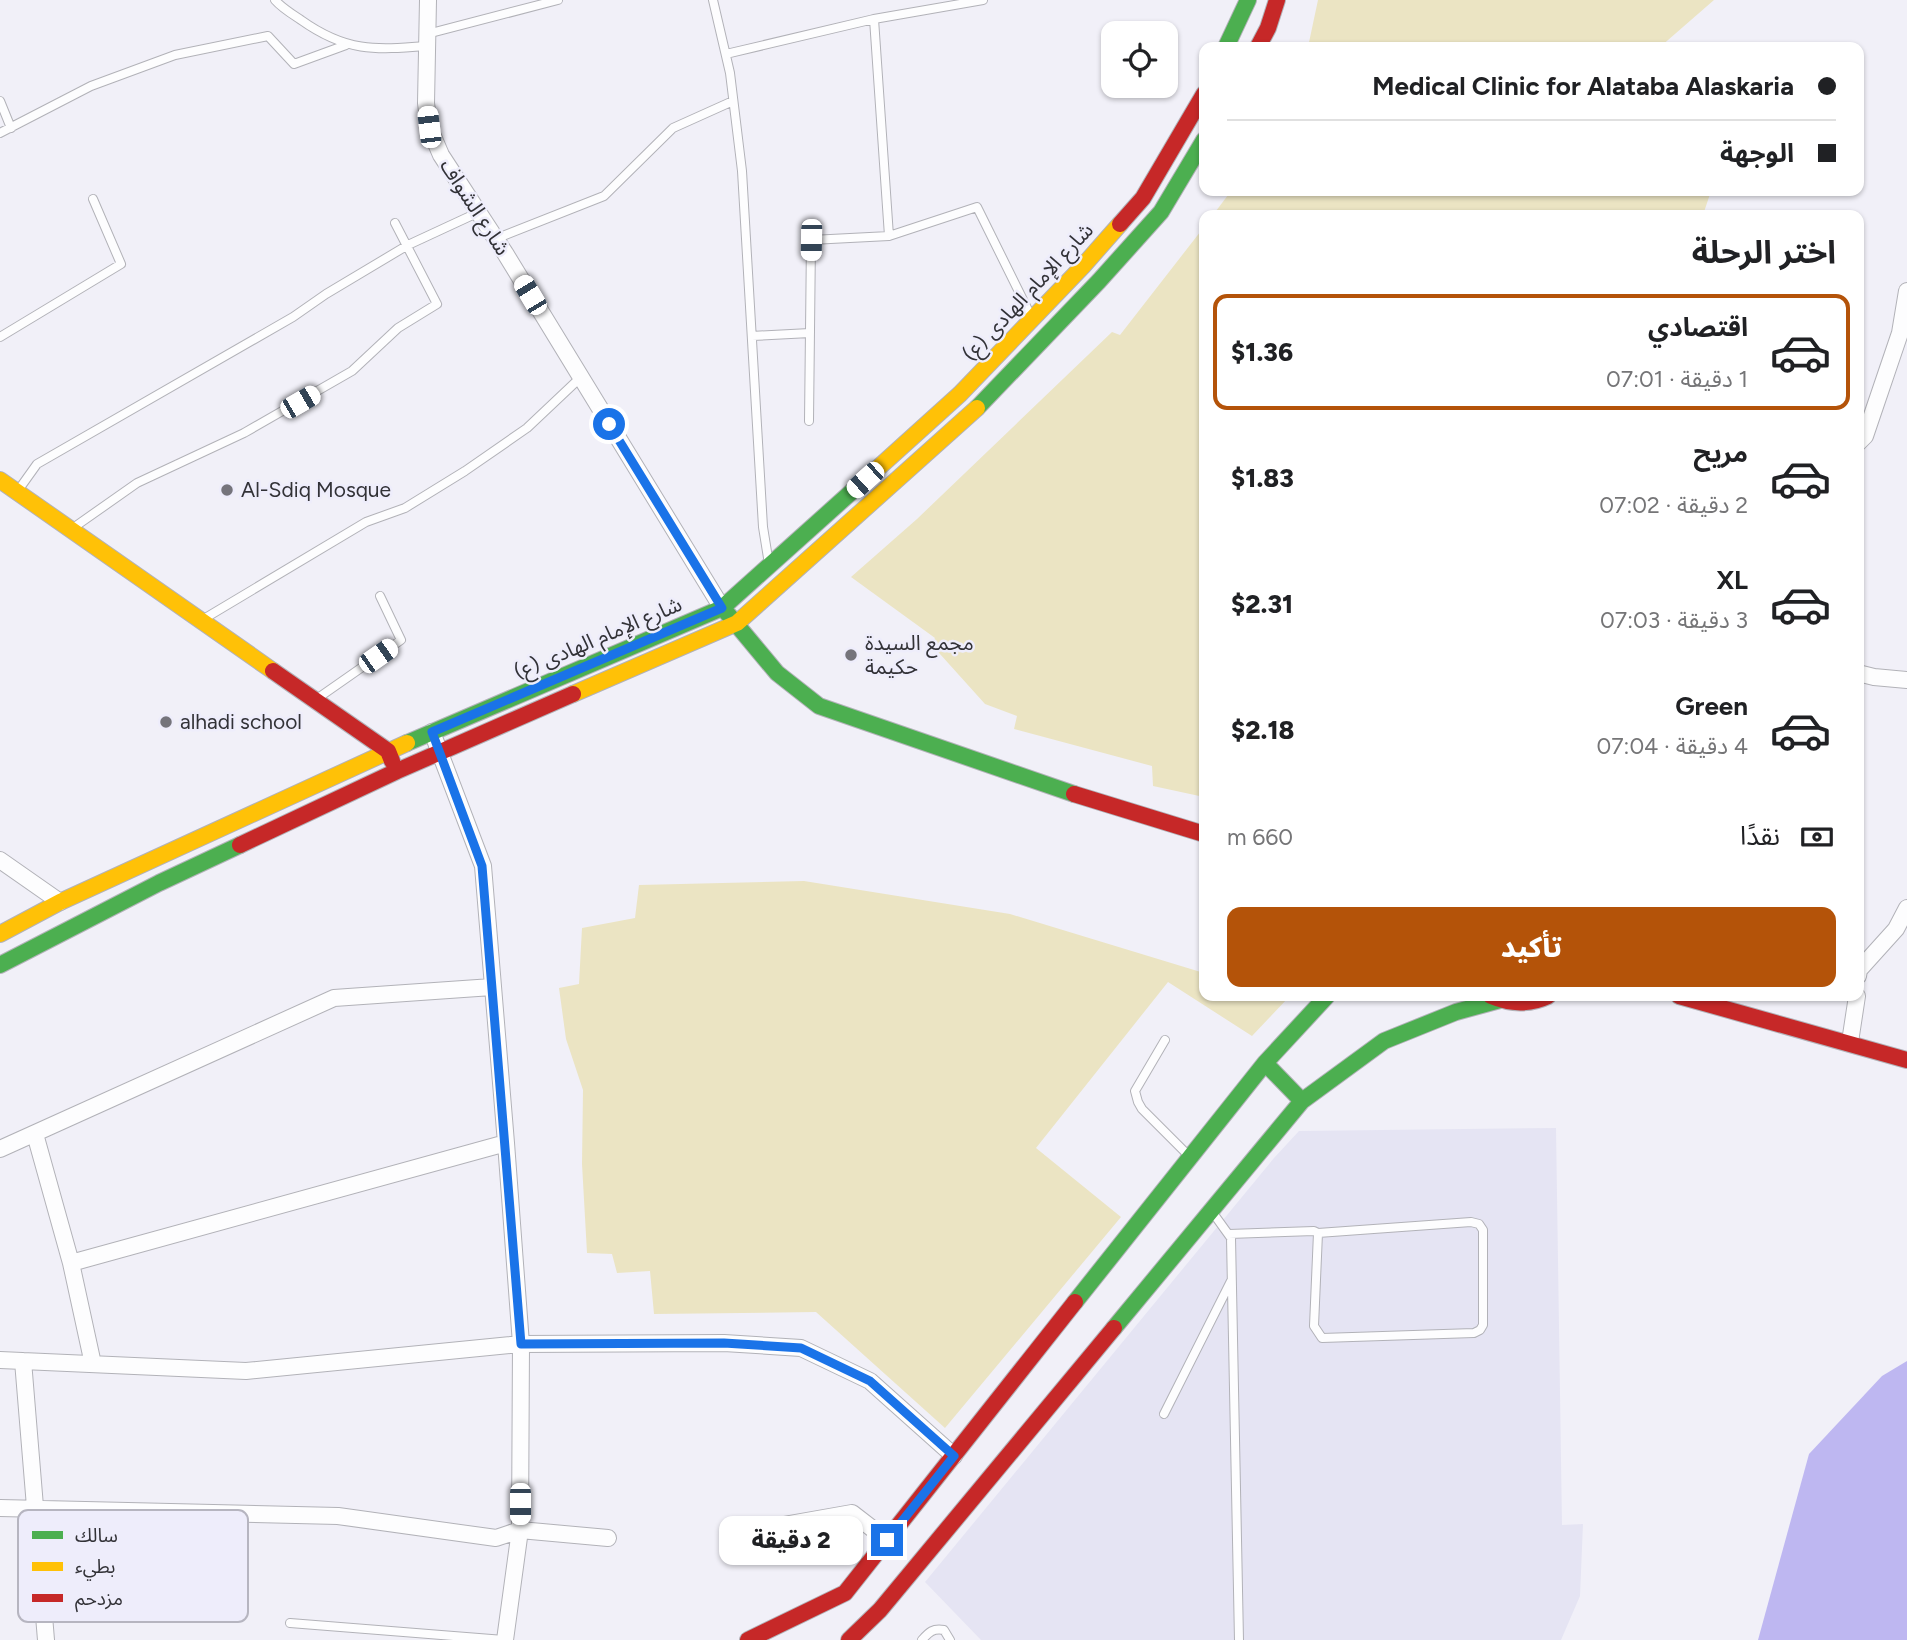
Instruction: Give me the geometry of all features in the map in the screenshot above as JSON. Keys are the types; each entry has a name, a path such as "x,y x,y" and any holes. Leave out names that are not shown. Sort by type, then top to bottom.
{"main road":[{"path":"1228,42 1248,0"},
{"path":"1261,42 1269,29 1278,0"},
{"name":"شارع الإمام الهادی (ع)","path":"0,934 60,902 388,751 722,608 960,394 1033,319 1143,198 1199,103"},
{"name":"شارع الإمام الهادی (ع)","path":"0,965 159,883 397,771 737,623 975,410 1091,290 1161,212 1199,148"},
{"path":"0,480 388,751 397,771"},
{"path":"722,608 777,674 819,706 1069,792 1199,832"},
{"path":"747,1640 845,1593 1265,1063 1322,1001"},
{"path":"849,1640 880,1610 1302,1101 1384,1041 1487,1001"},
{"path":"1511,1001 1529,1001"},
{"path":"1698,1001 1907,1060"},
{"path":"1265,1063 1302,1101"}],"street":[{"name":"شارع الشواف","path":"428,0 426,103 429,127 441,155 722,608"},
{"path":"1864,437 1900,333 1907,291"},
{"path":"1864,674 1907,680"},
{"path":"432,732 482,866 506,1143 521,1344 520,1530 505,1640"},
{"path":"0,860 60,902"},
{"path":"1864,964 1896,929 1907,908"},
{"path":"0,1149 334,998 492,987"},
{"path":"1850,1042 1856,1001"},
{"path":"35,1134 71,1263 93,1364"},
{"path":"71,1263 506,1143"},
{"path":"0,1360 246,1371 521,1344 724,1343 801,1348 870,1381 954,1456"},
{"path":"23,1360 35,1508"},
{"path":"0,1508 111,1510"},
{"path":"762,1529 852,1513 887,1540"},
{"path":"248,1514 338,1516 496,1538 520,1530 608,1538"},
{"path":"44,1622 46,1640"}],"lane":[{"path":"275,0 316,31 346,45 381,50 427,40 558,0"},
{"path":"713,0 726,54 742,171 763,527 769,565"},
{"path":"918,0 921,10"},
{"path":"726,54 874,19 982,0"},
{"path":"874,19 889,236"},
{"path":"0,134 91,86 175,55 268,36 294,64 346,45"},
{"path":"0,101 11,128"},
{"path":"495,239 604,196 673,128 733,101"},
{"path":"0,337 121,264 93,199"},
{"path":"809,421 811,240 889,236 976,207 1033,319"},
{"path":"17,492 37,464 293,317 408,245 477,213"},
{"path":"71,529 137,484 244,433 352,371 398,328 437,304 395,223"},
{"path":"752,336 810,333"},
{"path":"201,621 366,522 405,508 465,471 527,428 581,377"},
{"path":"315,700 401,640 380,596"},
{"path":"1165,1041 1135,1091 1142,1109 1191,1157"},
{"path":"1211,1211 1229,1234 1232,1278 1239,1640"},
{"path":"1229,1234 1318,1233 1471,1222 1479,1224 1483,1230 1483,1325 1475,1333 1322,1338 1314,1326 1318,1233"},
{"path":"1164,1414 1232,1278"},
{"path":"290,1623 505,1640"},
{"path":"922,1640 930,1631 937,1629 944,1630 950,1640"}],"shaded area":[{"path":"1318,0 1714,0 1666,42 1309,42"},
{"path":"1227,196 1709,196 1705,210 1217,210"},
{"path":"1199,233 1199,796 1153,786 1152,766 1014,729 1017,716 985,704 931,644 935,638 851,577 917,519 1112,332 1120,335"},
{"path":"804,881 1010,914 1199,971 1199,1001 1285,1001 1252,1036 1168,982 1036,1148 1121,1217 945,1428 816,1312 654,1314 650,1271 617,1273 612,1254 587,1253 582,1164 583,1090 566,1039 559,988 579,984 582,928 635,918 639,885"},
{"path":"1556,1128 1562,1525 1583,1524 1580,1596 1561,1640 981,1640 925,1582 1299,1131"},
{"path":"1907,1361 1907,1640 1758,1640 1809,1454 1882,1376"}],"traffic: fast":[{"path":"1228,42 1248,0"},
{"path":"977,408 1161,212 1199,148"},
{"path":"407,743 722,608 867,478"},
{"path":"727,613 777,673 819,706 1074,794"},
{"path":"0,965 159,883 240,845"},
{"path":"1075,1302 1265,1063 1322,1001"},
{"path":"1114,1328 1302,1101 1384,1041 1456,1012 1496,1001"},
{"path":"1265,1063 1302,1101"}],"traffic: slow":[{"path":"867,478 960,394 1120,224"},
{"path":"573,694 737,623 977,408"},
{"path":"0,480 273,671"},
{"path":"0,934 60,902 407,743"}],"traffic: jam":[{"path":"1261,42 1277,0"},
{"path":"1120,224 1143,198 1199,103"},
{"path":"273,671 388,751 392,761"},
{"path":"240,845 397,771 573,694"},
{"path":"1074,794 1199,832"},
{"path":"1505,1001 1534,1001"},
{"path":"1697,1001 1907,1060"},
{"path":"748,1640 845,1593 1075,1302"},
{"path":"849,1640 880,1610 1114,1328"}],"place":[{"name":"Al-Sdiq Mosque","path":"227,490"},
{"name":"مجمع السيدة حكيمة","path":"851,655"},
{"name":"alhadi school","path":"166,722"}],"route":[{"path":"609,424 722,608 432,732 482,866 521,1344 724,1343 801,1348 870,1381 954,1456 887,1540"}]}
